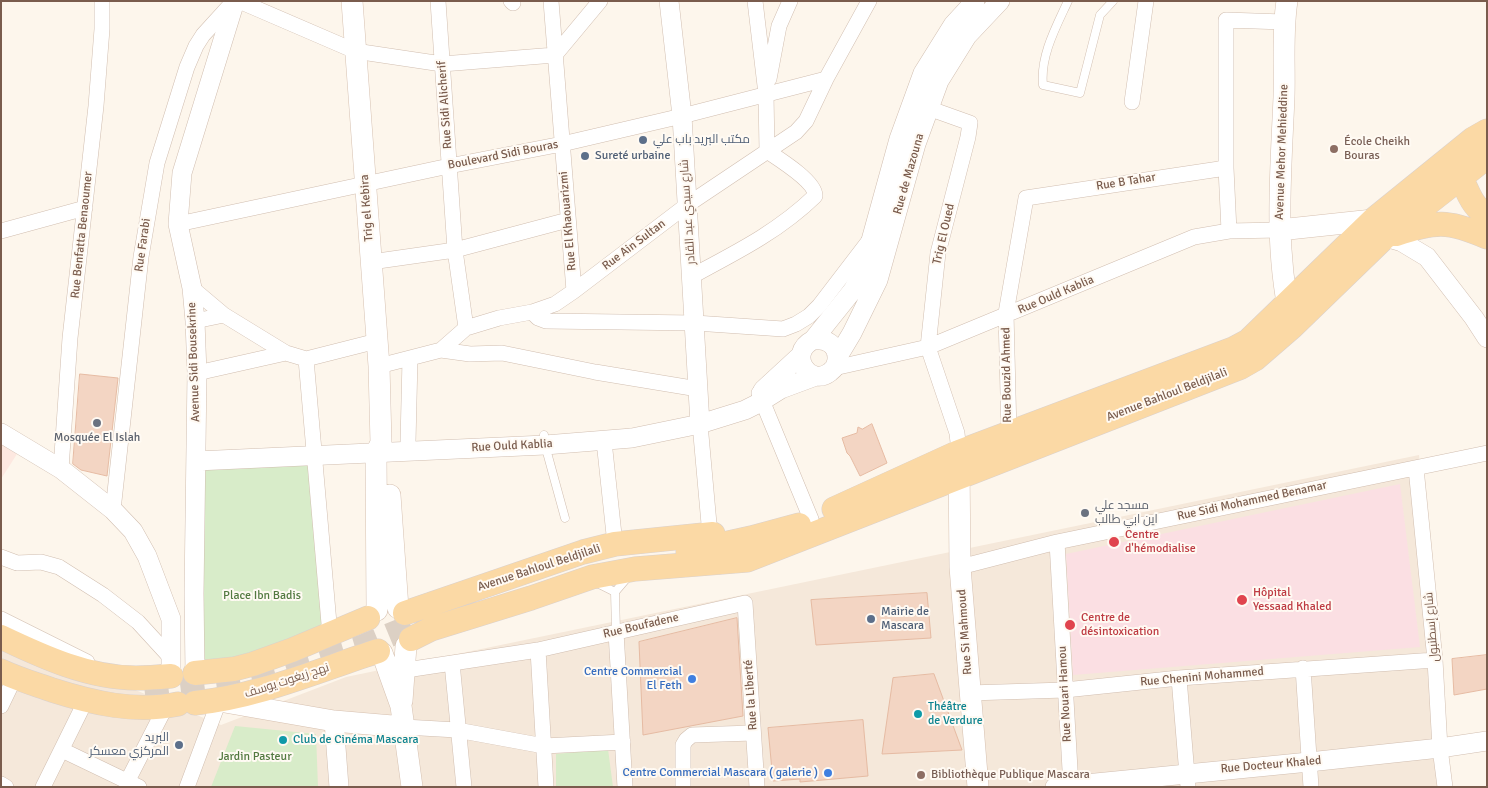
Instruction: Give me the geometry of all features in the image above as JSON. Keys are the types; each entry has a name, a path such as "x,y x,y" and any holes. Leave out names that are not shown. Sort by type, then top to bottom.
{"main road":[{"name":"Trig el Kebira","path":"352,1 380,366 381,450"},
{"name":"Avenue Mehor Mehieddine","path":"1285,11 1279,230 1286,302 1292,327"},
{"name":"Avenue Bahloul Beldjilali","path":"408,642 431,629 588,578 635,569 747,560 800,529 959,452 1233,349 1248,341 1286,302 1451,170 1473,139 1487,131"},
{"name":"Avenue Bahloul Beldjilali","path":"1451,170 1487,157"},
{"path":"1451,170 1476,207 1487,215"},
{"path":"1279,230 1379,229 1439,223 1452,224 1487,237"},
{"name":"Avenue Bahloul Beldjilali","path":"399,613 603,560 641,555 680,554 800,529 958,476 1241,366 1255,359 1292,327 1379,229"},
{"path":"381,450 399,613 412,625 408,642 401,706"},
{"path":"381,450 399,613"},
{"name":"Rue Si Mahmoud","path":"959,452 960,567 978,787"},
{"name":"Avenue Bahloul Beldjilali","path":"399,613 583,552 615,544 710,534 800,529"},
{"path":"171,667 175,672 185,670 195,673 234,669 399,613"},
{"path":"399,613 366,625 367,640 380,652 401,706 412,787"},
{"path":"1,637 45,658 113,676 135,678 171,667"},
{"path":"380,652 395,653 408,642"},
{"name":"نهج زيغوت يوسف","path":"8,674 86,700 104,704 136,707 180,705 218,701 250,694 380,652"},
{"path":"1,654 67,678 117,690 145,694"},
{"path":"171,667 167,691 169,697 180,705 199,699 203,688 202,682 195,673"},
{"path":"218,701 334,722 404,727"}],"street":[{"name":"Rue Benfatta Benaoumer","path":"61,469 70,338 85,208 101,38 102,1"},
{"name":"Rue Farabi","path":"114,510 141,257 157,163 187,67 196,46 203,35 235,1"},
{"name":"Avenue Sidi Bousekrine","path":"195,673 195,321 192,288 178,224 182,173 235,1"},
{"path":"239,1 355,51 442,64 555,54 600,1"},
{"name":"Rue Sidi Alicherif","path":"438,1 455,250 466,328"},
{"name":"Rue El Khaouarizmi","path":"551,1 574,291"},
{"name":"شارع سيدي عبد القادر","path":"669,1 682,116 700,419"},
{"path":"692,276 758,241 790,218 815,196 816,191 810,183 767,151 766,94 755,1"},
{"path":"766,94 779,26 790,1"},
{"path":"858,21 863,1"},
{"name":"Rue Ain Sultan","path":"380,366 441,350 466,328 499,318 532,312 554,304 574,291 687,205 796,132 806,121 826,78 869,1"},
{"name":"Rue de Mazouna","path":"813,340 853,290 862,273 899,139 923,73 953,25 975,1"},
{"name":"Rue de Mazouna","path":"836,363 878,280 916,144 938,81 967,36 1000,1"},
{"path":"1132,102 1146,1"},
{"path":"1229,231 1226,168 1226,20 1285,11"},
{"path":"203,35 222,39"},
{"name":"Boulevard Sidi Bouras","path":"178,224 449,166 562,144 682,116 826,78"},
{"name":"Trig El Oued","path":"928,108 970,123 938,253 928,347"},
{"name":"Rue B Tahar","path":"1026,198 1226,168"},
{"name":"Rue Bouzid Ahmed","path":"1009,434 1006,316 1026,198"},
{"path":"1,231 85,208"},
{"path":"371,262 455,250 568,220"},
{"path":"1379,229 1427,257 1487,338"},
{"name":"Rue Ould Kablia","path":"836,363 864,363 928,347 1194,237 1229,231 1279,230"},
{"path":"532,312 538,318 546,321 695,323 783,329 809,316 819,306 872,236"},
{"path":"192,288 224,315 286,353 306,359 378,341"},
{"path":"195,321 224,315"},
{"path":"813,340 825,340 834,347 836,363 826,375 816,376 804,368 801,362 801,355 805,346 813,340"},
{"path":"928,347 957,433 959,452"},
{"path":"441,350 470,354 502,353 614,376 698,389"},
{"path":"196,373 286,353"},
{"name":"Rue Ould Kablia","path":"761,397 773,382 801,355"},
{"path":"306,359 330,635"},
{"path":"408,442 410,359"},
{"name":"Rue Ould Kablia","path":"381,450 408,442 604,441 632,438 700,419 746,399 761,397 816,376"},
{"path":"761,397 800,529"},
{"path":"700,419 710,534"},
{"name":"Rue Ould Kablia","path":"196,455 315,450 381,450 544,440 700,419"},
{"path":"1,433 61,469 114,510 133,531 147,556 171,619 171,667"},
{"path":"604,441 615,544"},
{"name":"Rue Sidi Mohammed Benamar","path":"960,567 1057,542 1487,453"},
{"name":"شارع إسطنبول","path":"1416,468 1435,660 1444,787"},
{"name":"Rue Nouari Hamou","path":"1057,542 1065,690 1065,786"},
{"path":"1,557 16,563 41,562 59,566 103,594 138,622 171,667"},
{"path":"171,619 183,612 194,593"},
{"name":"Rue Boufadene","path":"406,670 538,650 745,603"},
{"name":"Rue la Liberté","path":"745,603 757,787"},
{"path":"1,619 113,676"},
{"path":"171,619 195,645"},
{"path":"616,632 624,742 625,787"},
{"path":"538,650 546,787"},
{"name":"Rue Chenini Mohammed","path":"969,693 1065,690 1180,678 1435,660"},
{"path":"452,663 464,787"},
{"path":"1304,668 1311,787"},
{"path":"1,706 8,674"},
{"path":"1180,678 1188,780"},
{"path":"43,787 86,700"},
{"path":"187,787 218,701"},
{"path":"62,750 133,784 180,705"},
{"path":"334,722 339,787"},
{"path":"404,727 458,730 544,746 624,742"},
{"path":"683,787 683,745 692,735 754,733"},
{"name":"Rue Docteur Khaled","path":"1065,786 1188,780 1309,762 1487,741"},
{"path":"1,784 6,787"}],"lane":[{"path":"1068,1 1049,42 1042,76 1043,85 1080,93 1100,16 1113,1"},
{"path":"544,440 564,518"},
{"path":"616,632 615,592 635,569"},
{"path":"588,578 615,592"}],"shaded area":[{"path":"1,444 17,454 1,479"},
{"path":"1419,455 1452,787 1,787 1,635 221,725 346,677"},
{"name":"Hôpital Yessaad Khaled","path":"1400,484 1420,647 1073,675 1066,554"}],"green space":[{"name":"Place Ibn Badis","path":"308,465 323,635 203,668 204,468"},
{"name":"Jardin Pasteur","path":"235,726 316,734 318,787 211,787"},
{"path":"608,749 613,787 556,787 556,754"}],"building":[{"name":"Mosquée El Islah","path":"80,374 118,378 107,476 81,470 73,464"},
{"path":"872,424 887,463 860,476 847,453 842,438 857,433 858,427 862,429"},
{"name":"Mairie de Mascara","path":"927,593 931,638 816,645 811,600"},
{"name":"Centre Commercial El Feth","path":"737,618 743,716 643,735 639,642"},
{"path":"1487,655 1487,689 1454,695 1452,659"},
{"name":"Théâtre de Verdure","path":"934,674 962,750 882,754 893,678"},
{"path":"863,720 868,776 800,782 800,779 773,781 768,728"}],"tunnel":[{"path":"145,694 243,682 361,647 426,620"}],"place":[{"name":"مكتب البريد باب علي","path":"643,140"},
{"name":"École Cheikh Bouras","path":"1334,149"},
{"name":"Sureté urbaine","path":"585,156"},
{"name":"Mosquée El Islah","path":"97,423"},
{"name":"مسجد علي اين ابي طالب","path":"1085,513"},
{"name":"Centre d'hémodialise","path":"1114,542"},
{"name":"Hôpital Yessaad Khaled","path":"1242,600"},
{"name":"Mairie de Mascara","path":"871,619"},
{"name":"Centre de désintoxication","path":"1070,625"},
{"name":"Centre Commercial El Feth","path":"692,679"},
{"name":"Théâtre de Verdure","path":"918,714"},
{"name":"Club de Cinéma Mascara","path":"283,740"},
{"name":"البريد المركزي معسكر","path":"179,745"},
{"name":"Centre Commercial Mascara ( galerie )","path":"828,773"},
{"name":"Bibliothèque Publique Mascara","path":"921,775"}]}
